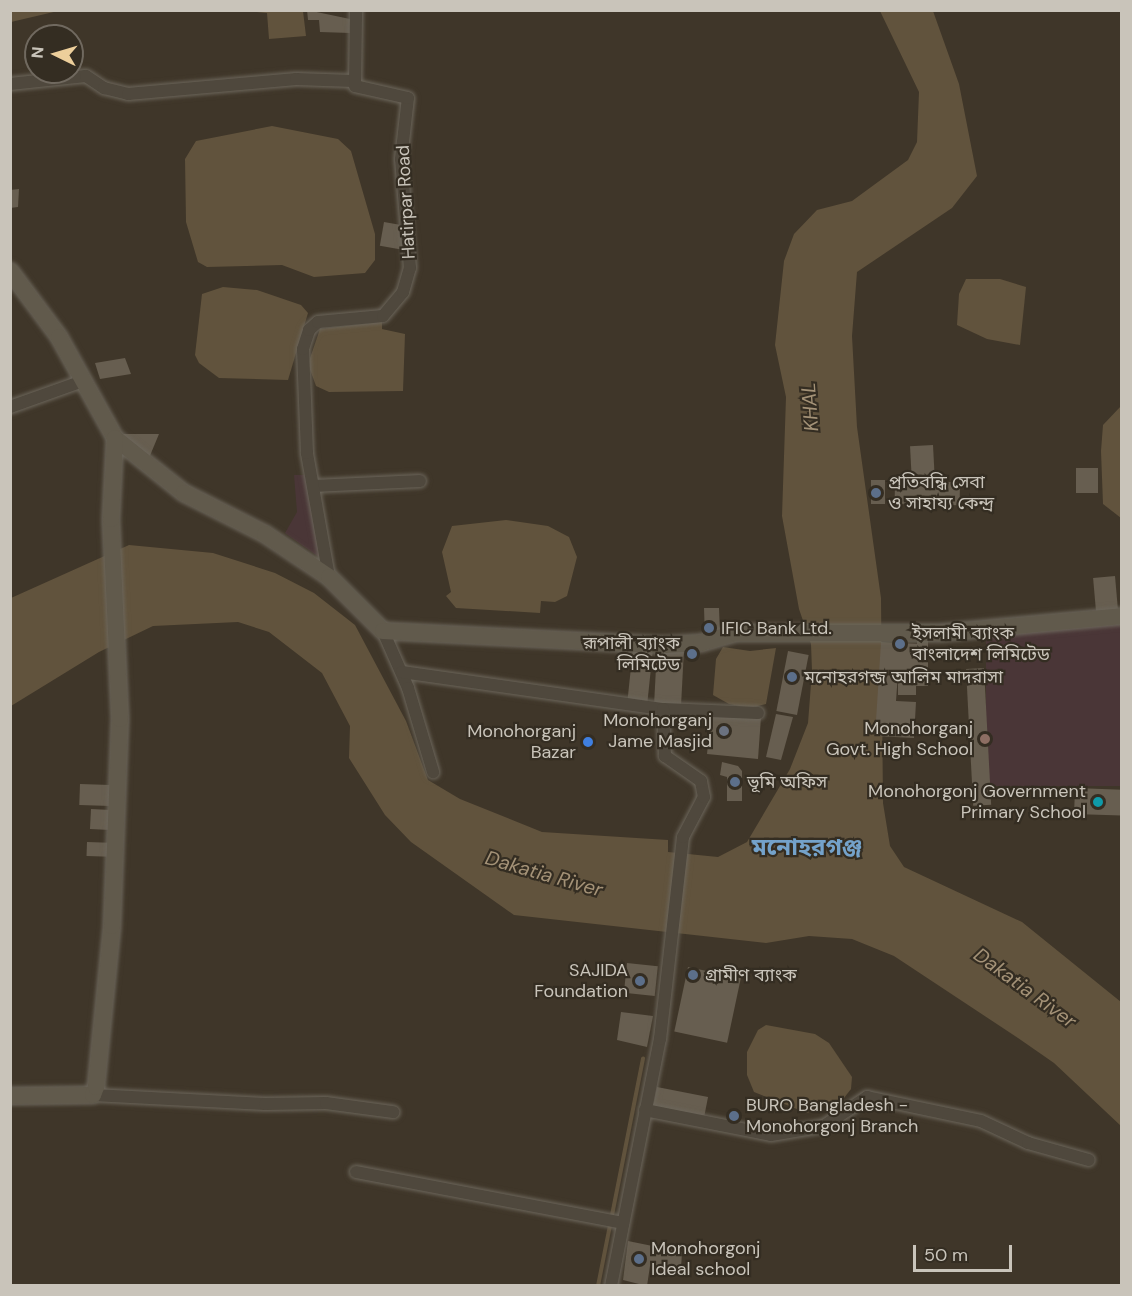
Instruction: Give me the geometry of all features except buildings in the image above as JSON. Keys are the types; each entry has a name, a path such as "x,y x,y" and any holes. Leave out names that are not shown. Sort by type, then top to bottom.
{"street":[{"path":"10,84 86,76 104,88 128,94 296,79 353,81 356,10"},
{"name":"Hatirpar Road","path":"329,577 314,486 300,371 309,330 318,322 383,316 403,292 410,268 401,159 408,98 365,89 353,81"},
{"path":"10,270 59,337 115,438 184,493 265,534 329,577 383,631 402,672 433,772"},
{"path":"10,407 83,381"},
{"path":"93,1095 112,926 120,719 111,519 115,438"},
{"path":"314,486 420,481"},
{"path":"383,631 664,645 701,643 735,633 940,633 1122,616"},
{"path":"402,672 663,709 758,713"},
{"path":"611,1286 619,1222 660,1039 666,969 683,837 702,805 701,781 665,756 663,709"},
{"path":"10,1096 93,1095 265,1104 326,1103 393,1112"},
{"path":"645,1110 771,1135 824,1126 867,1097 981,1120 1028,1143 1089,1160"},
{"path":"357,1172 619,1222"}],"shaded area":[{"path":"294,475 310,475 323,560 285,533 297,512"},
{"path":"986,624 1121,624 1121,786 986,786"}],"water":[{"path":"11,10 58,10 58,11 11,22"},
{"path":"244,11 303,11 306,36 269,39 267,13"},
{"path":"880,11 933,11 959,84 977,176 952,208 857,272 852,336 857,427 881,598 883,803 890,846 904,867 1022,922 1121,1002 1121,1126 1054,1063 894,956 852,939 809,936 766,943 514,915 411,842 385,815 349,758 350,726 322,673 269,632 238,622 153,626 99,652 11,706 11,598 129,545 213,553 275,573 314,593 355,625 406,721 428,780 460,799 542,832 668,840 668,852 718,857 747,842 790,769 808,723 812,671 811,644 799,609 782,516 786,397 775,345 784,261 794,234 817,210 852,201 908,160 917,142 919,92"},
{"path":"272,126 338,139 351,151 375,234 375,260 365,273 314,277 282,265 207,267 198,262 186,222 185,159 196,141"},
{"path":"966,279 1000,279 1026,287 1020,345 987,339 957,325 959,294"},
{"path":"223,287 257,290 301,305 308,313 288,380 219,378 199,363 195,355 202,294"},
{"path":"382,322 382,329 405,334 403,391 329,392 316,386 308,364 320,329"},
{"path":"1121,406 1121,518 1103,504 1101,451 1103,425"},
{"path":"506,520 548,526 569,537 577,557 567,596 555,602 541,601 540,613 456,608 446,596 451,592 442,552 452,526"},
{"path":"723,647 750,651 776,648 766,704 749,708 729,704 713,695 716,659"},
{"path":"766,1025 815,1034 829,1043 852,1077 851,1089 844,1098 807,1113 754,1092 747,1075 747,1052 758,1030"}],"waterway":[{"path":"598,1286 643,1058"}],"place":[{"name":"প্রতিবন্ধি সেবা ও সাহায্য কেন্দ্র","path":"876,493"},
{"name":"IFIC Bank Ltd.","path":"709,628"},
{"name":"ইসলামী ব্যাংক বাংলাদেশ লিমিটেড","path":"900,644"},
{"name":"রূপালী ব্যাংক লিমিটেড","path":"692,654"},
{"name":"মনোহরগন্জ আলিম মাদরাসা","path":"792,677"},
{"name":"Monohorganj Jame Masjid","path":"724,731"},
{"name":"Monohorganj Govt. High School","path":"985,739"},
{"name":"Monohorganj Bazar","path":"588,742"},
{"name":"ভূমি অফিস","path":"735,782"},
{"name":"Monohorgonj Government Primary School","path":"1098,802"},
{"name":"গ্রামীণ ব্যাংক","path":"693,975"},
{"name":"SAJIDA Foundation","path":"640,981"},
{"name":"BURO Bangladesh - Monohorgonj Branch","path":"734,1116"},
{"name":"Monohorgonj Ideal school","path":"639,1259"}],"district":[{"name":"মনোহরগঞ্জ","path":"807,847"}],"water label":[{"name":"KHAL","path":"810,407"},
{"name":"Dakatia River","path":"544,874"},
{"name":"Dakatia River","path":"1025,988"}]}
